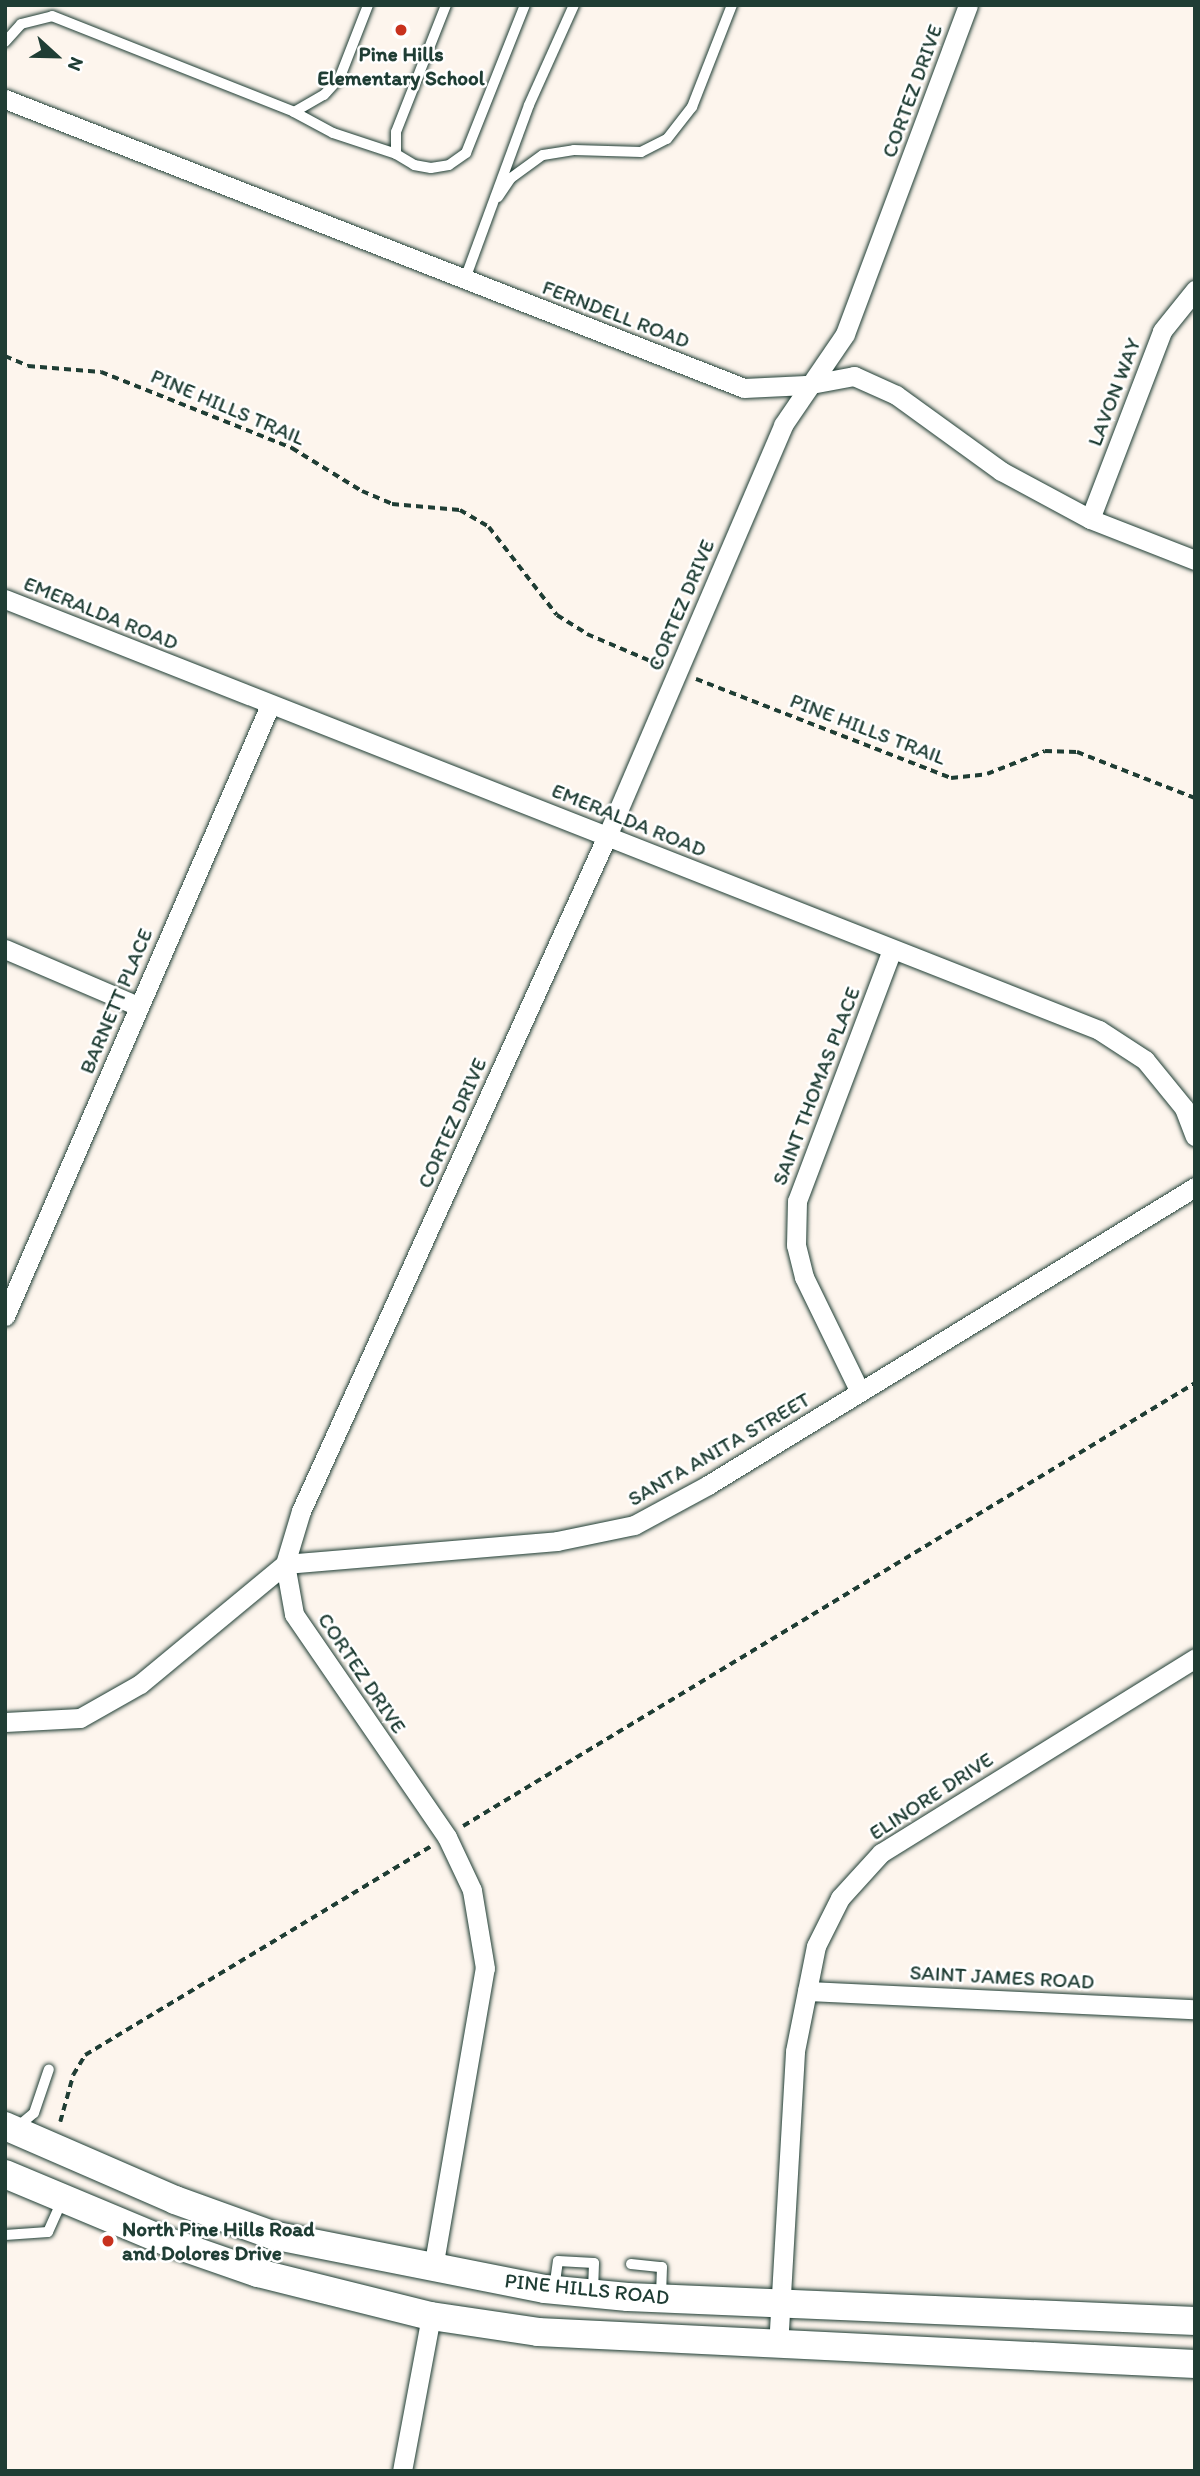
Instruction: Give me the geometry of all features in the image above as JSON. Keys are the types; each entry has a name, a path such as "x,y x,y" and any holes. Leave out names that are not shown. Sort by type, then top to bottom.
{"main road":[{"name":"PINE HILLS ROAD","path":"8,2132 176,2200 272,2235 554,2290 661,2298 1195,2321"},
{"name":"PINE HILLS ROAD","path":"5,2174 63,2200 258,2273 431,2316 538,2332 778,2347 1195,2364"}],"street":[{"name":"CORTEZ DRIVE","path":"433,2268 485,1968 472,1890 447,1837 294,1614 285,1564 301,1511 608,834 783,425 806,385 845,334 968,5"},
{"name":"FERNDELL ROAD","path":"5,99 744,388 806,385 854,376 896,395 1001,471 1090,519 1195,560"},
{"name":"LAVON WAY","path":"1090,519 1163,331 1195,290"},
{"name":"EMERALDA ROAD","path":"5,599 270,705 608,834 891,952 1099,1030 1145,1060 1184,1108 1195,1136"},
{"name":"BARNETT PLACE","path":"5,1315 270,705"},
{"path":"5,950 138,1006"},
{"name":"SAINT THOMAS PLACE","path":"860,1392 804,1277 796,1245 797,1201 891,952"},
{"name":"SANTA ANITA STREET","path":"285,1564 557,1541 634,1525 860,1392 1195,1187"},
{"path":"5,1722 80,1718 92,1712 140,1684 285,1564"},
{"name":"ELINORE DRIVE","path":"778,2347 795,2051 816,1946 840,1898 881,1853 1195,1658"},
{"name":"SAINT JAMES ROAD","path":"807,1992 1195,2008"},
{"path":"402,2471 431,2316"}],"lane":[{"path":"294,112 324,95 340,77 368,5"},
{"path":"396,154 396,132 446,5"},
{"path":"5,43 21,24 52,16 294,112 333,132 431,168 449,165 466,153 525,5"},
{"path":"465,279 498,197 528,105 574,5"},
{"path":"498,197 511,178 543,155 574,150 641,152 667,139 692,107 732,5"},
{"path":"8,2132 34,2113 49,2069"},
{"path":"5,2235 48,2232 63,2200"},
{"path":"631,2264 663,2267 661,2298"}],"path":[{"name":"PINE HILLS TRAIL","path":"5,356 28,366 101,372 292,448 362,491 392,504 460,510 489,527 557,615 587,635 665,667"},
{"name":"PINE HILLS TRAIL","path":"691,677 951,778 987,774 1045,751 1077,752 1195,798"},
{"path":"463,1826 1195,1383"},
{"path":"59,2126 73,2075 85,2055 430,1847"}],"place":[{"name":"Pine Hills Elementary School","path":"401,30"},
{"name":"North Pine Hills Road and Dolores Drive","path":"108,2241"}]}
